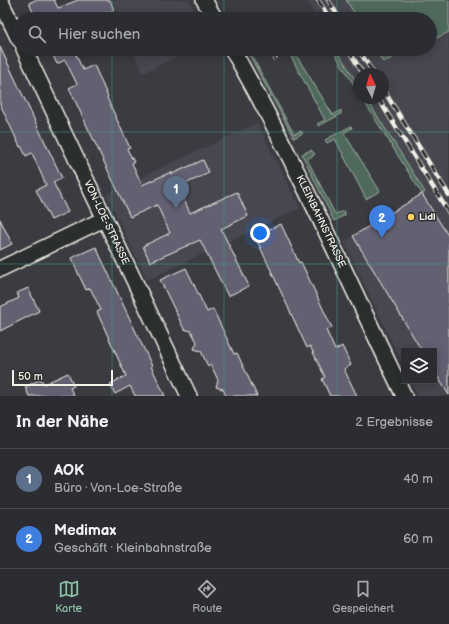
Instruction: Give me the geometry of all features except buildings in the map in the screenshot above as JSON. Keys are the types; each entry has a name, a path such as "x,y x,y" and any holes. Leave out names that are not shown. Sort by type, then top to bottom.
{"street":[{"path":"0,0 12,25"},
{"path":"204,0 211,12"},
{"name":"VON-LOE-STRASSE","path":"27,56 189,396"},
{"name":"KLEINBAHNSTRASSE","path":"236,56 286,151 404,396"},
{"path":"0,269 104,219"}],"path":[{"path":"273,60 280,56"}],"shaded area":[{"path":"112,0 189,0 196,12 117,12"},
{"path":"306,0 346,0 354,12 313,12"},
{"path":"449,32 449,396 418,396 412,384 437,384 437,348 401,348 401,361 344,242 425,192 370,104 389,104 389,68 353,68 353,76 340,56 379,56 383,62 396,56 437,56 437,38"},
{"path":"135,56 178,56 143,73"},
{"path":"257,123 300,208 147,280 106,194"}],"green space":[{"path":"346,0 449,0 449,32 437,38 437,12 354,12"},
{"path":"250,56 252,56 294,134 301,131 303,133 294,138"},
{"path":"291,56 297,56 333,115 341,110 341,114 319,126 317,124 325,120"},
{"path":"336,56 340,56 353,76 353,83"},
{"path":"379,56 396,56 383,62"},
{"path":"366,104 370,104 425,192 422,194"},
{"path":"351,126 352,128 344,133 380,191 366,199 335,139 327,143 325,140"},
{"path":"311,150 315,154 307,159 335,214 345,212 345,215 334,221 302,154"}],"railway":[{"path":"318,0 326,12"},
{"path":"328,0 336,12"},
{"path":"352,56 359,68"},
{"path":"362,56 370,68"},
{"path":"389,99 449,195"},
{"path":"382,104 449,213"}],"place":[{"name":"AOK","path":"176,209"},
{"name":"Lidl","path":"411,217"},
{"name":"Medimax","path":"382,238"}]}
